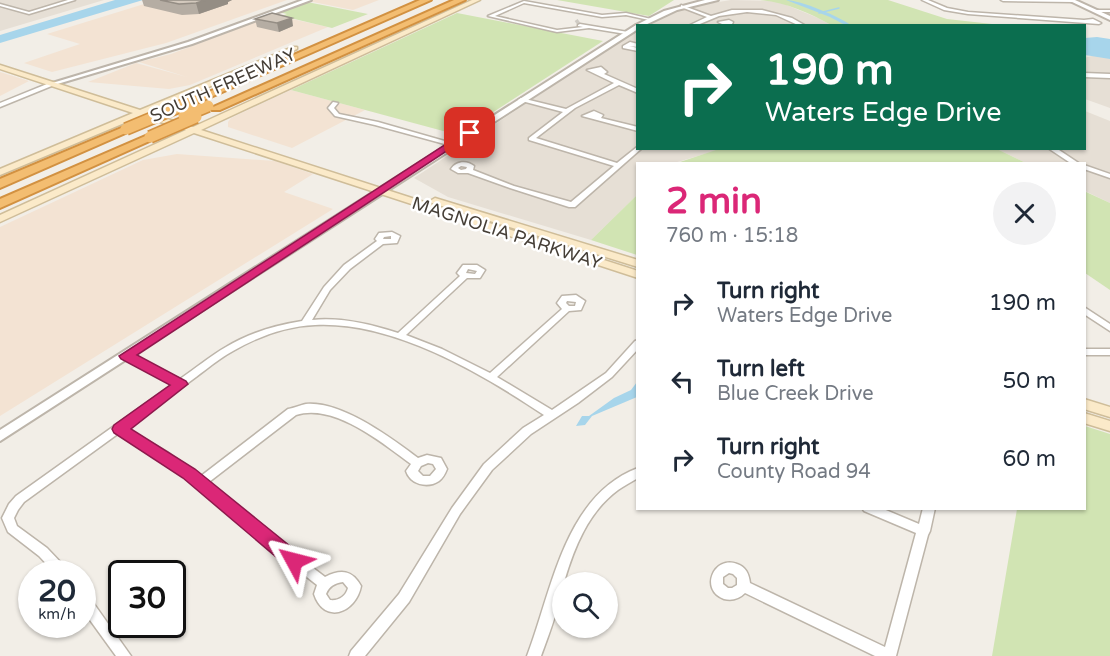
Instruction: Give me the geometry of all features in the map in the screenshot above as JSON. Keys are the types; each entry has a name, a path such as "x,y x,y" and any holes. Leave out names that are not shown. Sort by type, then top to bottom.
{"highway":[{"path":"295,48 425,0"},
{"name":"SOUTH FREEWAY","path":"0,184 135,131 208,107 425,0"},
{"path":"208,107 437,0"},
{"path":"208,107 447,0"},
{"name":"SOUTH FREEWAY","path":"0,204 135,131 208,107 461,0"},
{"path":"375,37 476,0"},
{"path":"0,192 135,131"},
{"path":"0,197 135,131"}],"main road":[{"path":"180,95 175,101 177,103 210,114 257,102 476,0"},
{"path":"135,131 140,112 295,48"},
{"name":"MAGNOLIA PARKWAY","path":"0,60 118,105 287,160 384,188 636,274"},
{"name":"MAGNOLIA PARKWAY","path":"0,67 130,102 204,125 326,165 384,188"},
{"path":"130,102 151,103 180,95"},
{"path":"208,107 257,102"},
{"path":"118,105 135,131"},
{"path":"0,219 204,125 208,107"},
{"path":"208,107 219,127 228,133"},
{"path":"0,172 135,131"},
{"path":"170,141 194,135 218,137"},
{"path":"287,160 298,159 326,165"},
{"name":"MAGNOLIA PARKWAY","path":"518,232 636,263"},
{"path":"1086,405 1110,412"},
{"path":"1086,419 1110,426"}],"street":[{"path":"0,4 11,0"},
{"path":"0,4 29,13 73,0"},
{"path":"0,99 181,41 297,0"},
{"path":"0,105 53,81 190,44 308,0"},
{"path":"641,24 686,5 715,0"},
{"path":"924,0 957,11 1086,21"},
{"path":"1003,2 1072,1 1110,18"},
{"path":"591,14 581,24 564,30 547,29 490,16 524,2 591,14 607,16 626,14 649,19"},
{"path":"686,5 717,15"},
{"path":"686,5 711,17"},
{"path":"695,24 717,15 766,10 800,24"},
{"path":"1009,10 1015,17"},
{"path":"1096,12 1110,11"},
{"path":"263,12 270,14"},
{"path":"564,30 581,24 628,32"},
{"path":"0,436 636,27"},
{"path":"181,41 190,44"},
{"path":"601,74 636,90"},
{"path":"1086,75 1110,76"},
{"path":"617,165 531,139 570,109 618,83"},
{"path":"525,98 570,109"},
{"path":"335,103 331,108 338,115 452,144"},
{"path":"598,118 636,128"},
{"path":"469,171 572,205 636,150"},
{"path":"1054,150 1074,162"},
{"path":"1086,168 1110,176"},
{"path":"305,323 336,277 358,257 381,242"},
{"path":"399,337 465,276"},
{"path":"491,377 567,309"},
{"path":"1086,311 1110,328"},
{"path":"51,560 12,529 9,524 9,514 20,499 181,384 246,341 263,333 305,323 355,324 399,337 466,364 551,415"},
{"path":"356,656 404,598 456,511 488,467 527,431 574,402 609,375 636,345"},
{"path":"1086,352 1110,352"},
{"path":"126,356 181,384"},
{"path":"201,482 292,412 308,406 333,413 362,426 387,440 417,463"},
{"path":"120,429 201,482 250,526 325,584"},
{"path":"534,656 554,602 571,542 581,522 606,491 636,473"},
{"path":"873,510 924,531"},
{"path":"744,586 890,656 929,510"},
{"path":"96,617 124,656"}],"shaded area":[{"path":"0,0 104,0 0,31"},
{"path":"157,0 287,0 166,43 52,72 24,63 80,44 47,34"},
{"path":"379,0 353,10 308,1"},
{"path":"731,0 777,1 829,24 648,24 658,16 681,8"},
{"path":"274,15 328,27 190,85 169,89 88,82 136,63 187,77 139,62 171,54"},
{"path":"636,31 636,150 719,150 677,162 636,162 636,196 591,240 448,197 414,178"},
{"path":"1103,53 1110,55 1110,108 1086,99 1086,57"},
{"path":"0,72 29,81 0,96"},
{"path":"291,90 365,110 292,148 228,127 231,118"},
{"path":"1086,111 1110,121 1110,203 1086,191 1086,162 1024,162 999,150 1086,150"},
{"path":"177,154 275,161 313,174 284,192 333,209 0,416 0,227 143,160"}],"green space":[{"path":"557,0 674,0 649,16"},
{"path":"760,0 888,0 947,19 992,24 829,24 815,16 779,3"},
{"path":"307,2 368,14 332,28 282,16 287,14 279,12"},
{"path":"457,13 603,41 458,135 291,90"},
{"path":"716,150 999,150 1024,162 680,162"},
{"path":"1086,192 1110,203 1110,290 1086,274"},
{"path":"636,196 636,255 591,240"},
{"path":"1086,426 1110,434 1110,656 992,656 1017,510 1086,510"}],"water":[{"path":"115,0 143,0 0,43 0,35"},
{"path":"1086,38 1110,39 1110,59 1086,55"},
{"path":"636,383 636,397 592,416 585,425 576,426 582,416 589,416 614,398 631,390"}],"building":[{"path":"160,0 206,0 179,4"},
{"path":"272,13 292,18 277,23 255,19"}],"waterway":[{"path":"788,0 847,24"},
{"path":"819,13 839,8"}],"route":[{"path":"294,561 250,526 201,482 120,429 181,384 126,356 470,133"}]}
